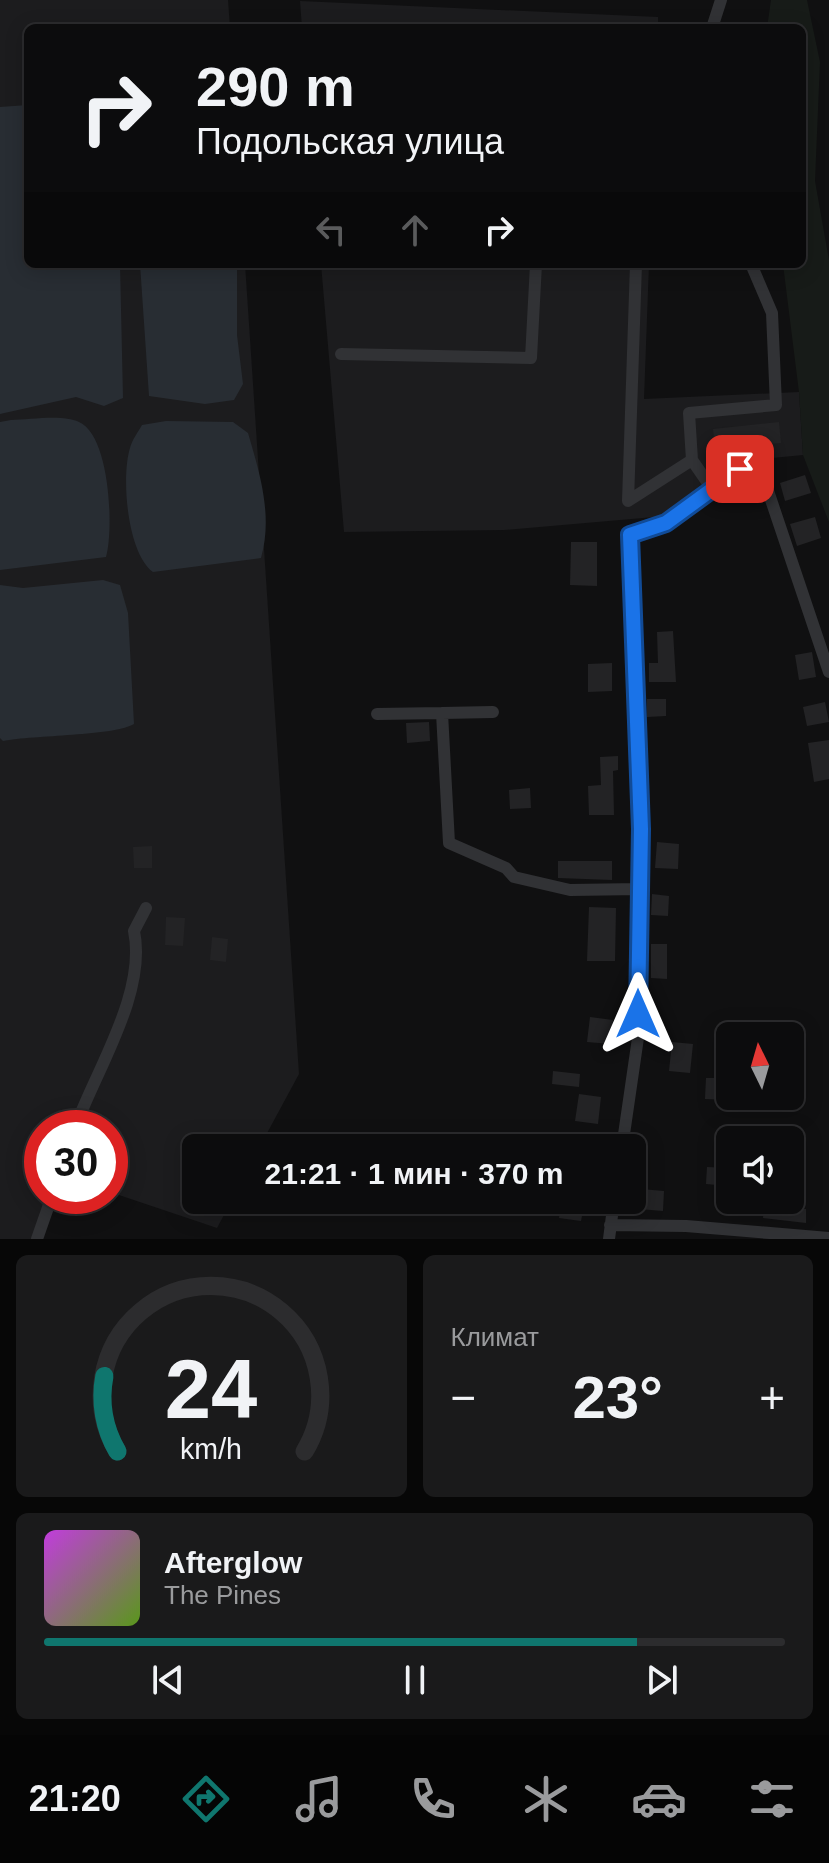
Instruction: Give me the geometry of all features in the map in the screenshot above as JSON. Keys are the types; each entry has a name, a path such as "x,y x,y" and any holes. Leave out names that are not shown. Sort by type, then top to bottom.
{"street":[{"path":"713,24 721,0"},
{"path":"341,354 531,358 536,268"},
{"path":"636,268 628,501 692,460"},
{"path":"712,489 692,460 689,413 776,405 772,313 753,268"},
{"path":"624,1134 639,1031 641,829 630,535 666,523 740,469 754,469 765,482 829,672"},
{"path":"377,714 493,712"},
{"path":"442,713 449,843 506,868 514,877 570,890 640,889"},
{"path":"82,1110 132,984 138,951 134,931 146,908"},
{"path":"37,1239 46,1214"},
{"path":"609,1239 612,1214"},
{"path":"610,1225 686,1226 829,1238"}],"shaded area":[{"path":"0,0 228,0 230,24 24,24 24,268 245,268 299,1074 267,1134 182,1134 182,1214 224,1214 217,1228 128,1198 128,1110 24,1110 24,1214 49,1214 40,1239 0,1239"},
{"path":"771,0 807,0 820,62 815,181 829,260 829,522 803,455 799,392 784,268 806,268 806,24 768,24"},
{"path":"300,1 658,17 658,24 302,24"},
{"path":"24,105 24,268 120,268 123,398 104,406 76,397 0,414 0,107"},
{"path":"140,268 237,268 237,335 243,384 234,400 205,404 149,396"},
{"path":"321,268 649,268 644,399 799,392 803,455 742,461 666,516 504,530 344,532"},
{"path":"64,418 79,422 89,430 103,463 107,484 110,526 106,557 0,570 0,422"},
{"path":"166,421 233,422 248,433 261,479 265,511 261,558 153,572 144,562 137,549 128,514 127,461 131,445 142,425"},
{"path":"103,580 120,585 128,613 134,724 109,731 3,741 0,738 0,585 23,588"}],"building":[{"path":"779,422 781,443 715,449 713,429"},
{"path":"805,475 811,493 785,501 780,483"},
{"path":"815,517 821,538 797,546 790,524"},
{"path":"571,542 597,542 597,586 570,585"},
{"path":"673,631 676,682 649,682 649,663 658,663 657,632"},
{"path":"812,652 816,677 799,680 795,655"},
{"path":"612,663 612,691 588,692 588,664"},
{"path":"647,699 666,699 666,716 647,717"},
{"path":"825,702 829,722 807,726 803,707"},
{"path":"429,722 430,741 407,743 406,723"},
{"path":"829,740 829,779 814,782 808,743"},
{"path":"618,756 618,770 613,771 614,815 589,815 588,786 601,785 600,757"},
{"path":"530,788 531,808 510,809 509,790"},
{"path":"657,842 679,844 678,869 655,868"},
{"path":"152,846 152,868 134,868 133,847"},
{"path":"558,861 612,861 612,880 558,878"},
{"path":"652,894 669,896 668,916 651,915"},
{"path":"589,907 616,908 615,961 587,961"},
{"path":"166,917 185,918 183,946 165,945"},
{"path":"212,937 228,939 226,962 210,960"},
{"path":"651,944 667,944 667,979 651,978"},
{"path":"590,1017 613,1020 611,1044 587,1042"},
{"path":"672,1042 693,1044 690,1073 669,1071"},
{"path":"553,1071 580,1074 579,1087 552,1084"},
{"path":"706,1078 716,1078 716,1099 705,1099"},
{"path":"579,1094 601,1097 598,1124 575,1121"},
{"path":"707,1167 716,1167 716,1185 706,1184"},
{"path":"646,1189 664,1191 663,1211 646,1210"},
{"path":"806,1209 806,1223 763,1218 763,1214 804,1214"},
{"path":"560,1214 582,1214 581,1221 559,1218"}],"route":[{"path":"638,1014 641,829 630,535 666,523 740,469"}]}
